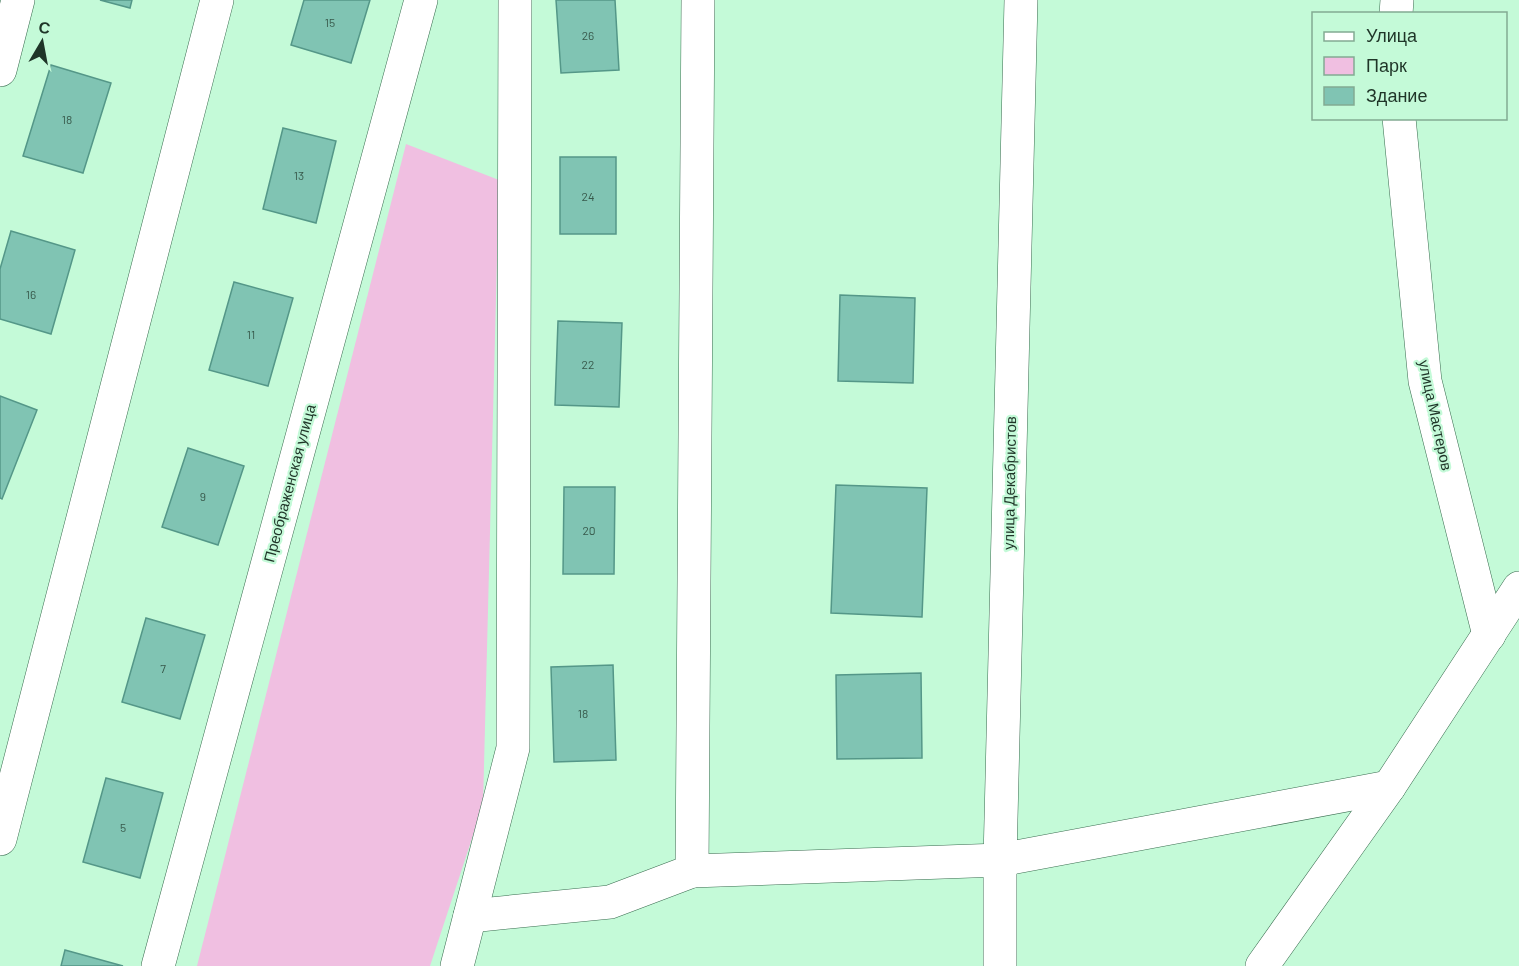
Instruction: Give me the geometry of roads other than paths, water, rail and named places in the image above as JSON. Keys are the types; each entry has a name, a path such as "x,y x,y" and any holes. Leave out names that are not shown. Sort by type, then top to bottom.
{"street":[{"path":"0,70 18,0"},
{"path":"0,839 217,0"},
{"name":"Преображенская улица","path":"158,966 421,0"},
{"path":"457,966 513,747 515,0"},
{"path":"692,871 698,0"},
{"name":"улица Декабристов","path":"1000,966 1000,860 1021,0"},
{"name":"улица Мастеров","path":"1399,120 1425,381 1489,635"},
{"path":"1262,966 1389,787 1519,588"},
{"path":"470,916 610,902 692,871 1000,860 1389,787"}]}
